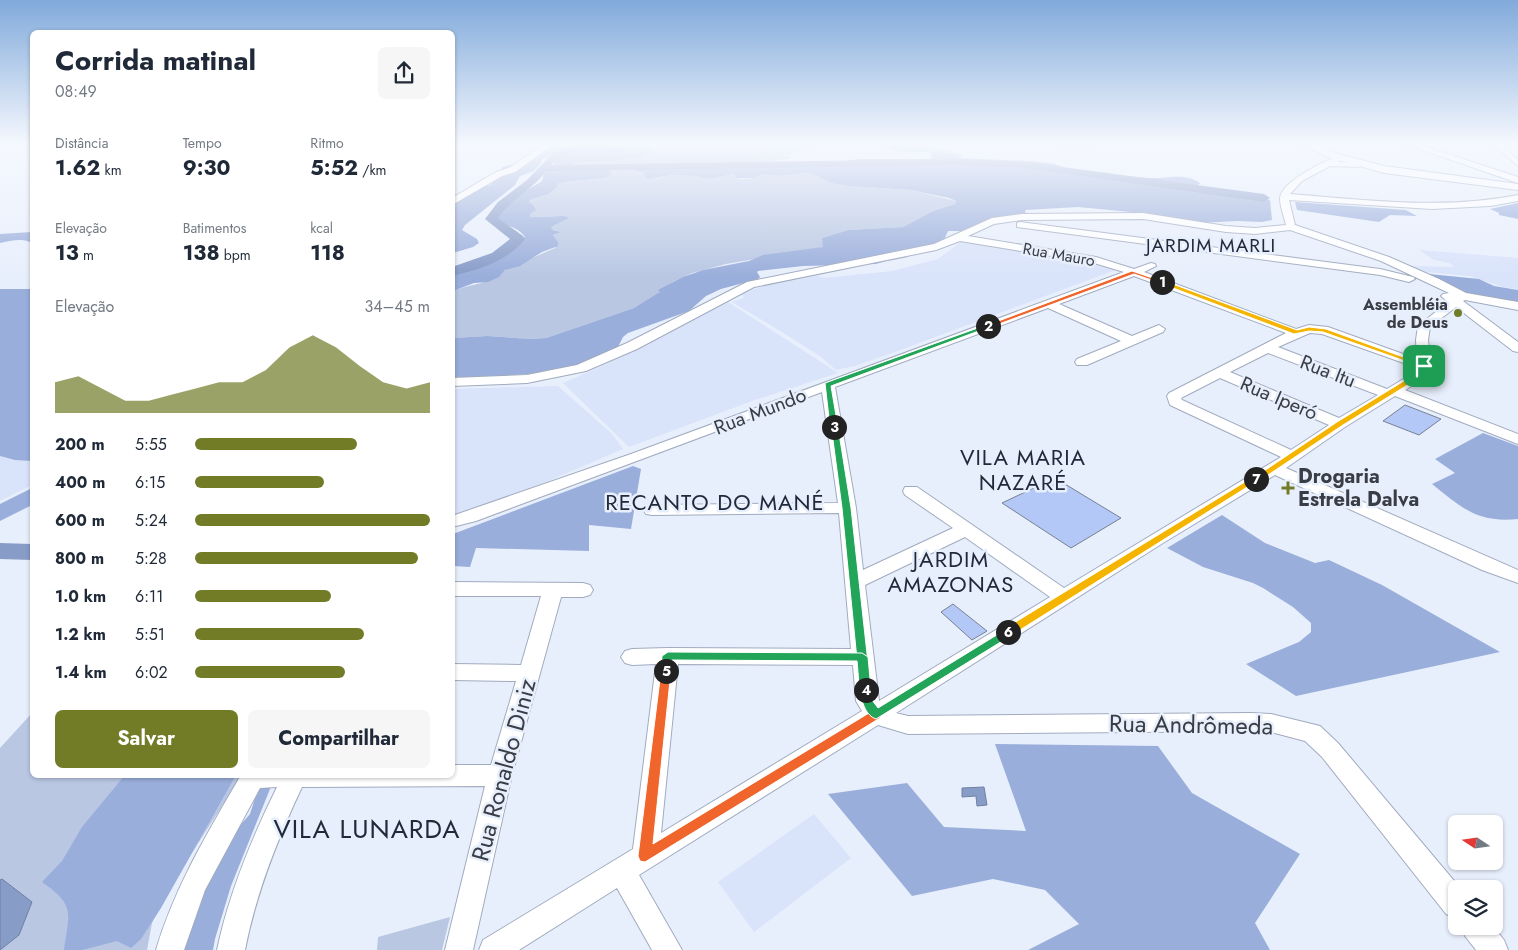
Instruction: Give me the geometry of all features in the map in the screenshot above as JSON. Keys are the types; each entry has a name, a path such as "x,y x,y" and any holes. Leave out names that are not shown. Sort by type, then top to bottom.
{"street":[{"path":"455,200 475,188"},
{"path":"1290,188 1286,198 1291,227"},
{"path":"1286,198 1427,206 1466,206 1518,198"},
{"path":"1039,227 1036,221 1045,216"},
{"path":"455,382 527,379 581,368 632,346 751,284 782,276 936,247 959,238 992,221 1045,216 1154,217 1226,229 1254,231 1291,227 1385,259 1435,281 1459,298 1518,348"},
{"path":"992,221 1390,273 1459,298 1518,306"},
{"name":"Rua Mauro","path":"959,238 1082,257 1134,272 1296,332"},
{"name":"Rua Mundo","path":"455,521 637,458 828,385 1151,266"},
{"path":"492,950 1274,468 1340,424 1415,378 1422,372 1424,366 1421,343 1424,326 1459,298"},
{"path":"1049,304 1132,341"},
{"path":"1291,456 1175,402 1174,396 1296,332 1313,328 1424,366"},
{"path":"1082,362 1159,329"},
{"name":"Rua Itu","path":"1268,348 1518,439"},
{"name":"Rua Iperó","path":"1218,372 1340,424"},
{"path":"828,385 847,508 867,701 876,714"},
{"path":"1274,468 1502,572 1518,577"},
{"path":"911,491 1064,597"},
{"path":"652,510 847,508"},
{"path":"854,582 966,529"},
{"path":"455,589 583,590"},
{"name":"Rua Ronaldo Diniz","path":"459,950 500,775 553,590"},
{"path":"645,856 668,656"},
{"path":"632,657 862,657"},
{"path":"455,672 530,673"},
{"name":"Rua Andrômeda","path":"876,714 894,722 908,725 1251,722 1271,723 1312,733 1330,750 1448,894"},
{"path":"455,775 500,775"},
{"path":"170,950 183,907 198,875 252,778"},
{"path":"230,950 246,886 266,837 295,778"},
{"path":"622,871 668,950"},
{"path":"1482,935 1494,950"}],"shaded area":[{"path":"478,188 511,188 465,225 462,230 477,239 479,243 473,247 455,252 455,195"},
{"path":"529,188 555,188 549,194 532,199 529,202 536,210 530,214 530,217 564,216 569,218 551,227 553,230 561,232 553,235 558,242 558,246 542,252 520,266 505,270 499,277 488,282 474,283 455,290 455,268 508,248 525,237 518,230 495,218 502,206"},
{"path":"555,188 885,188 911,190 956,201 955,204 933,211 903,227 848,230 822,238 824,247 726,264 692,273 673,282 654,297 634,308 546,338 531,339 487,336 455,338 455,290 488,281 505,270 555,248 558,242 553,235 560,232 551,229 551,227 568,218 552,216 530,217 529,203 532,199 549,194"},
{"path":"885,188 1185,188 1270,200 1272,220 1262,222 1197,223 1132,215 1131,212 1078,207 1025,210 1026,215 963,231 948,231 944,240 903,258 876,264 803,266 758,271 760,277 758,279 721,289 706,296 689,311 628,333 623,337 617,349 571,368 543,373 455,379 455,338 487,336 531,339 546,338 634,308 660,292 658,290 683,277 703,270 749,261 763,255 823,247 822,238 848,230 903,227 933,211 955,204 956,201 911,190"},
{"path":"1295,202 1406,210 1417,216 1390,215 1379,222 1297,210"},
{"path":"1518,203 1518,219 1499,215 1499,213 1490,209"},
{"path":"30,232 30,243 21,240 0,243 0,234"},
{"path":"962,241 1079,260 1118,269 895,352 855,366 836,370 820,356 732,302 744,298 741,293 768,285 817,276 824,278 892,271 938,259"},
{"path":"1419,250 1518,258 1518,289 1503,287 1470,276 1426,272 1411,266 1455,267 1449,263 1434,260"},
{"path":"1429,274 1479,279 1494,286 1518,290 1518,302 1461,292"},
{"path":"0,289 30,289 30,461 15,460 0,456"},
{"path":"728,302 838,373 752,401 629,447 563,383 600,367"},
{"path":"558,386 612,434 623,449 490,506 455,515 455,389"},
{"path":"0,433 30,435 30,486 0,501"},
{"path":"1483,433 1518,446 1518,519 1491,519 1471,512 1432,484 1455,473 1435,459"},
{"path":"633,466 641,469 631,529 589,525 589,551 476,548 470,567 455,566 455,533"},
{"path":"30,489 30,506 0,521 0,504"},
{"path":"1222,515 1265,543 1315,563 1329,560 1382,585 1500,652 1296,696 1246,664 1299,642 1311,632 1311,623 1293,607 1263,588 1203,567 1167,548"},
{"path":"30,715 30,778 240,778 168,890 152,923 147,950 0,950 0,748"},
{"path":"995,744 1158,746 1192,793 1300,854 1255,923 1270,950 1028,950 1079,924 1045,890 993,879 912,896 828,794 907,783 944,827 1026,831"},
{"path":"123,778 234,778 161,908 141,939 131,948 117,941 82,950 64,950 68,911 60,897 42,882 62,861 82,827"},
{"path":"272,784 231,886 213,950 184,950 194,911 225,843 250,814 258,789"},
{"path":"984,787 987,805 977,806 976,796 962,797 962,788"},
{"path":"814,814 851,858 754,932 718,882"},
{"path":"2,879 32,902 19,935 0,950 0,880"},
{"path":"450,917 442,950 377,950 378,937"}],"building":[{"path":"1405,405 1441,419 1419,435 1383,421"},
{"path":"1055,478 1121,518 1071,548 1002,503"},
{"path":"953,604 987,631 972,640 941,612"}],"waterway":[{"path":"455,271 497,256 518,239 491,219 503,205 524,188"},
{"path":"1194,188 1264,198"},
{"path":"0,551 30,552"}],"place":[{"name":"Assembléia de Deus","path":"1458,313"},
{"name":"Drogaria Estrela Dalva","path":"1288,488"}],"district":[{"name":"JARDIM MARLI","path":"1211,245"},
{"name":"VILA MARIA NAZARÉ","path":"1023,470"},
{"name":"RECANTO DO MANÉ","path":"715,502"},
{"name":"JARDIM AMAZONAS","path":"951,572"},
{"name":"VILA LUNARDA","path":"367,829"}],"route":[{"path":"1424,366 1324,330 1309,329 1296,332 1134,272 828,385 847,508 867,701 876,714 645,856 668,656 862,657 867,701 876,714 1274,468 1340,424 1415,378 1422,372 1424,366"}]}
